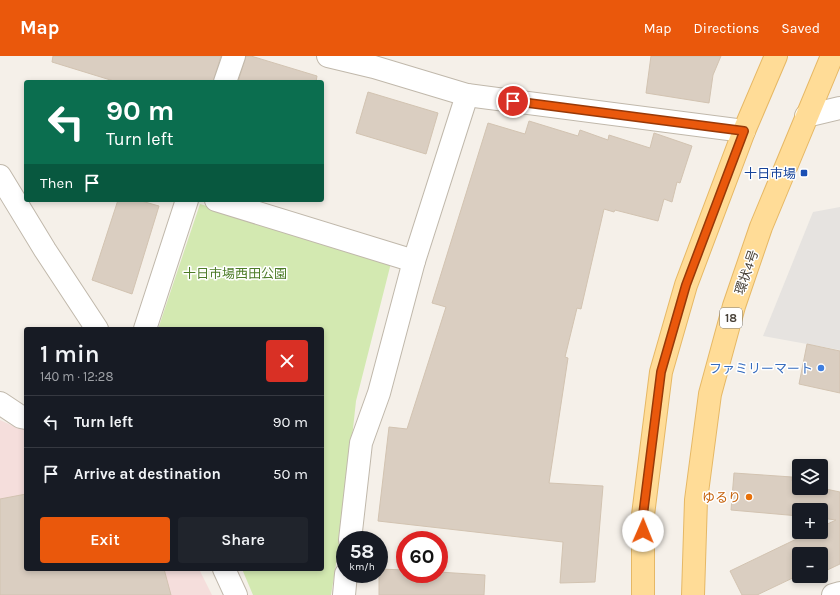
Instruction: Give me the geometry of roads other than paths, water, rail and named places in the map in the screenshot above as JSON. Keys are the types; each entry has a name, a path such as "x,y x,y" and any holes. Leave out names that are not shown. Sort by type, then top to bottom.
{"main road":[{"path":"643,595 643,515 661,372 686,285 744,131 776,56"},
{"name":"環状4号","path":"693,595 696,500 710,394 734,306 758,234 832,56"}],"street":[{"path":"226,80 234,56"},
{"path":"328,56 376,62 467,95 744,131"},
{"path":"351,531 361,443 379,393 414,261 467,95"},
{"path":"806,116 840,108"},
{"path":"0,176 45,250 96,327"},
{"path":"146,327 186,202"},
{"path":"222,202 414,261"},
{"path":"0,402 24,418"},
{"path":"225,571 236,595"},
{"path":"344,595 345,583"},
{"path":"833,595 840,593"}],"place":[{"name":"十日市場","path":"804,173"},
{"name":"ファミリーマート","path":"821,368"},
{"name":"ゆるり","path":"749,497"}],"park label":[{"name":"十日市場西田公園","path":"235,273"}]}
